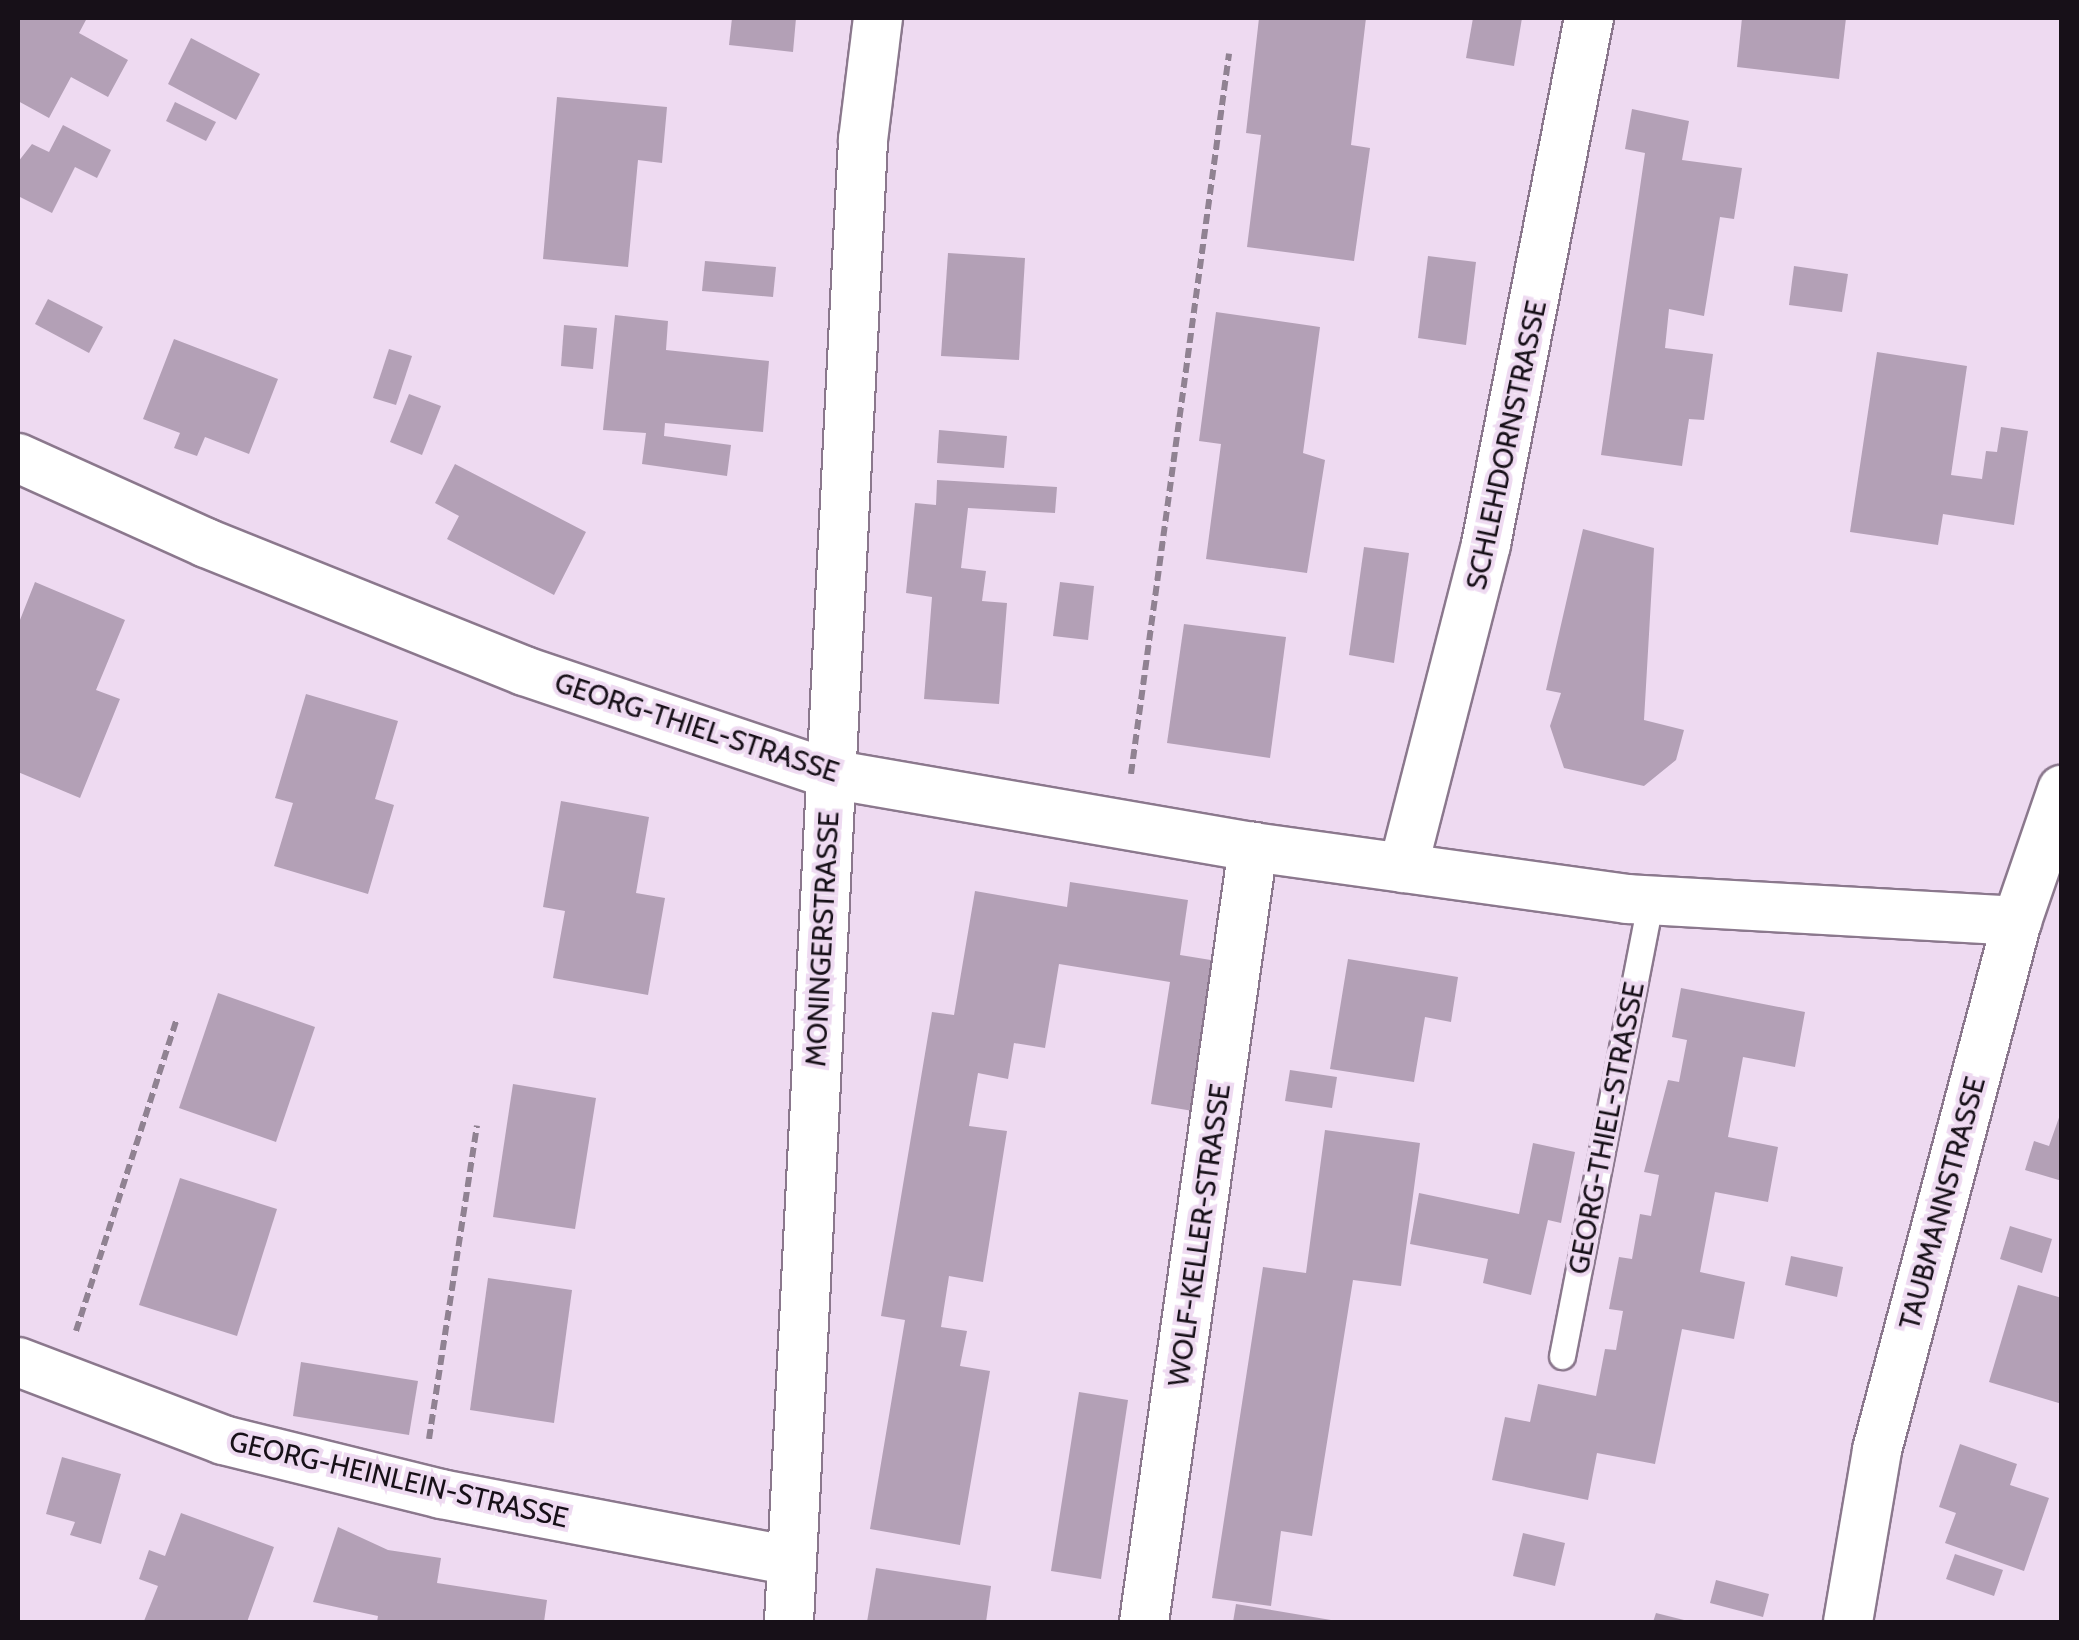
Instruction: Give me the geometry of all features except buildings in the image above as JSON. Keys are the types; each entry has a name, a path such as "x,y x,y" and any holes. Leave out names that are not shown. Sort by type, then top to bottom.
{"street":[{"name":"MONINGERSTRASSE","path":"788,1622 862,140 878,18"},
{"name":"SCHLEHDORNSTRASSE","path":"1402,868 1486,544 1589,18"},
{"name":"GEORG-THIEL-STRASSE","path":"18,458 206,543 524,671 830,774 1253,847 1651,900 2016,921"},
{"name":"TAUBMANNSTRASSE","path":"1848,1622 1877,1450 2016,921 2062,790"},
{"name":"WOLF-KELLER-STRASSE","path":"1144,1622 1253,847"},
{"name":"GEORG-HEINLEIN-STRASSE","path":"18,1362 223,1440 421,1490 791,1561"}],"lane":[{"name":"GEORG-THIEL-STRASSE","path":"1562,1356 1651,900"}],"path":[{"path":"1124,825 1228,54"},
{"path":"60,1380 177,1019"},
{"path":"421,1490 477,1126"}]}
